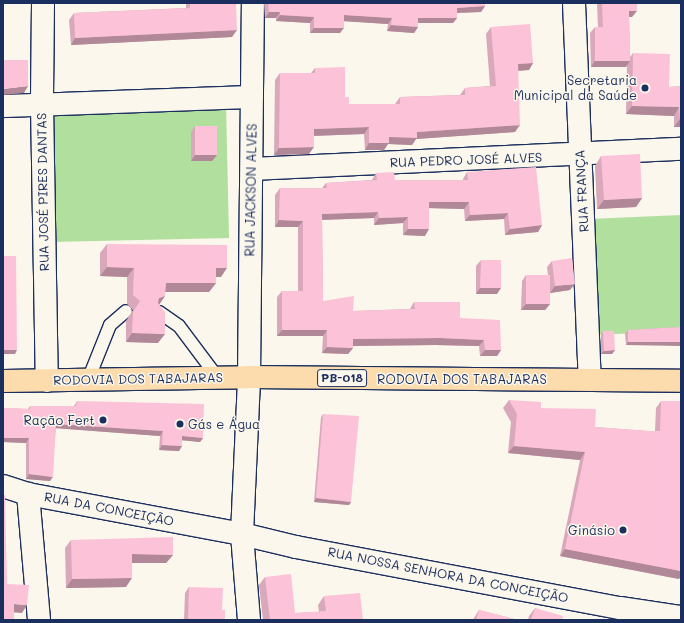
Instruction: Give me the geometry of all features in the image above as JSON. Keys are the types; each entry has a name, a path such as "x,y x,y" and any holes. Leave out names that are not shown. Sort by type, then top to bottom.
{"main road":[{"name":"RODOVIA DOS TABAJARAS","path":"3,381 250,377 681,381"}],"street":[{"name":"RUA JOSÉ PIRES DANTAS","path":"43,3 42,105 47,381"},
{"name":"RUA JACKSON ALVES","path":"249,620 242,534 250,377 253,3"},
{"name":"RUA FRANÇA","path":"574,3 590,380"},
{"path":"3,106 252,97"},
{"name":"RUA PEDRO JOSÉ ALVES","path":"252,169 580,156 681,150"},
{"name":"RUA DA CONCEIÇÃO","path":"3,486 28,494 215,530"},
{"path":"28,494 39,620"},
{"name":"RUA NOSSA SENHORA DA CONCEIÇÃO","path":"215,530 242,534 296,547 620,614 681,617"}],"lane":[{"path":"88,380 110,325 126,311"},
{"path":"159,312 179,326 218,378"}],"green space":[{"path":"226,104 229,238 50,242 47,108"},
{"path":"681,215 681,331 594,335 589,219"}],"building":[{"path":"190,3 236,3 237,30 75,38 74,13 190,8"},
{"path":"268,3 485,3 485,6 457,8 457,18 418,18 418,27 391,25 392,18 344,15 344,28 314,28 314,17 280,15 280,12 269,12"},
{"path":"602,3 637,3 637,11 629,11 630,61 595,61 595,27 603,27"},
{"path":"530,24 533,63 518,64 520,125 417,132 417,138 389,137 389,143 369,143 369,127 314,129 314,147 279,148 280,73 315,73 315,68 345,67 345,97 349,97 349,104 400,104 400,97 465,95 465,88 496,86 491,27"},
{"name":"Secretaria Municipal da Saúde","path":"633,53 670,54 669,87 681,86 681,119 679,107 632,106"},
{"path":"3,60 28,60 28,86 3,89"},
{"path":"195,126 217,126 217,155 195,155"},
{"path":"640,154 642,198 604,200 601,156"},
{"path":"536,167 542,225 510,229 508,213 470,215 469,202 429,202 429,229 408,229 408,217 379,218 378,212 322,214 323,301 354,296 353,311 415,309 414,302 460,302 460,318 500,320 501,350 485,350 484,340 440,338 353,339 353,348 327,347 327,330 282,330 282,291 303,291 303,221 279,220 280,188 327,188 326,183 377,180 376,173 394,172 395,180 468,180 467,172"},
{"path":"107,244 227,245 227,268 216,268 216,283 166,283 165,296 159,298 158,303 165,312 165,334 132,333 133,312 140,301 133,295 134,268 107,267"},
{"path":"3,256 16,256 17,350 3,350"},
{"path":"572,258 575,284 555,286 552,261"},
{"path":"481,260 501,260 501,288 480,288"},
{"path":"526,275 550,275 550,304 526,304"},
{"path":"681,327 681,342 628,342 628,330"},
{"path":"603,331 614,331 615,350 604,351"},
{"path":"509,400 541,402 541,408 596,409 595,427 648,431 660,431 661,401 681,401 681,571 565,549 585,452 514,446 517,414"},
{"path":"77,401 204,404 203,438 182,436 182,446 162,445 163,431 56,424 53,477 29,474 29,438 3,438 3,408 30,409 30,406 76,406"},
{"path":"323,414 359,416 351,502 316,498"},
{"path":"3,495 5,495 7,584 29,585 27,605 14,604 14,620 3,620"},
{"path":"173,537 173,555 132,554 132,578 72,579 71,540"},
{"path":"291,574 295,613 326,611 324,596 360,593 363,620 270,620 265,577"},
{"path":"189,587 223,588 222,610 225,610 225,620 188,620"},
{"path":"535,608 563,616 562,620 531,620"},
{"path":"479,610 518,620 476,620"}],"place":[{"name":"Secretaria Municipal da Saúde","path":"645,88"},
{"name":"Ração Fert","path":"103,420"},
{"name":"Gás e Água","path":"180,424"},
{"name":"Ginásio","path":"623,530"}]}
